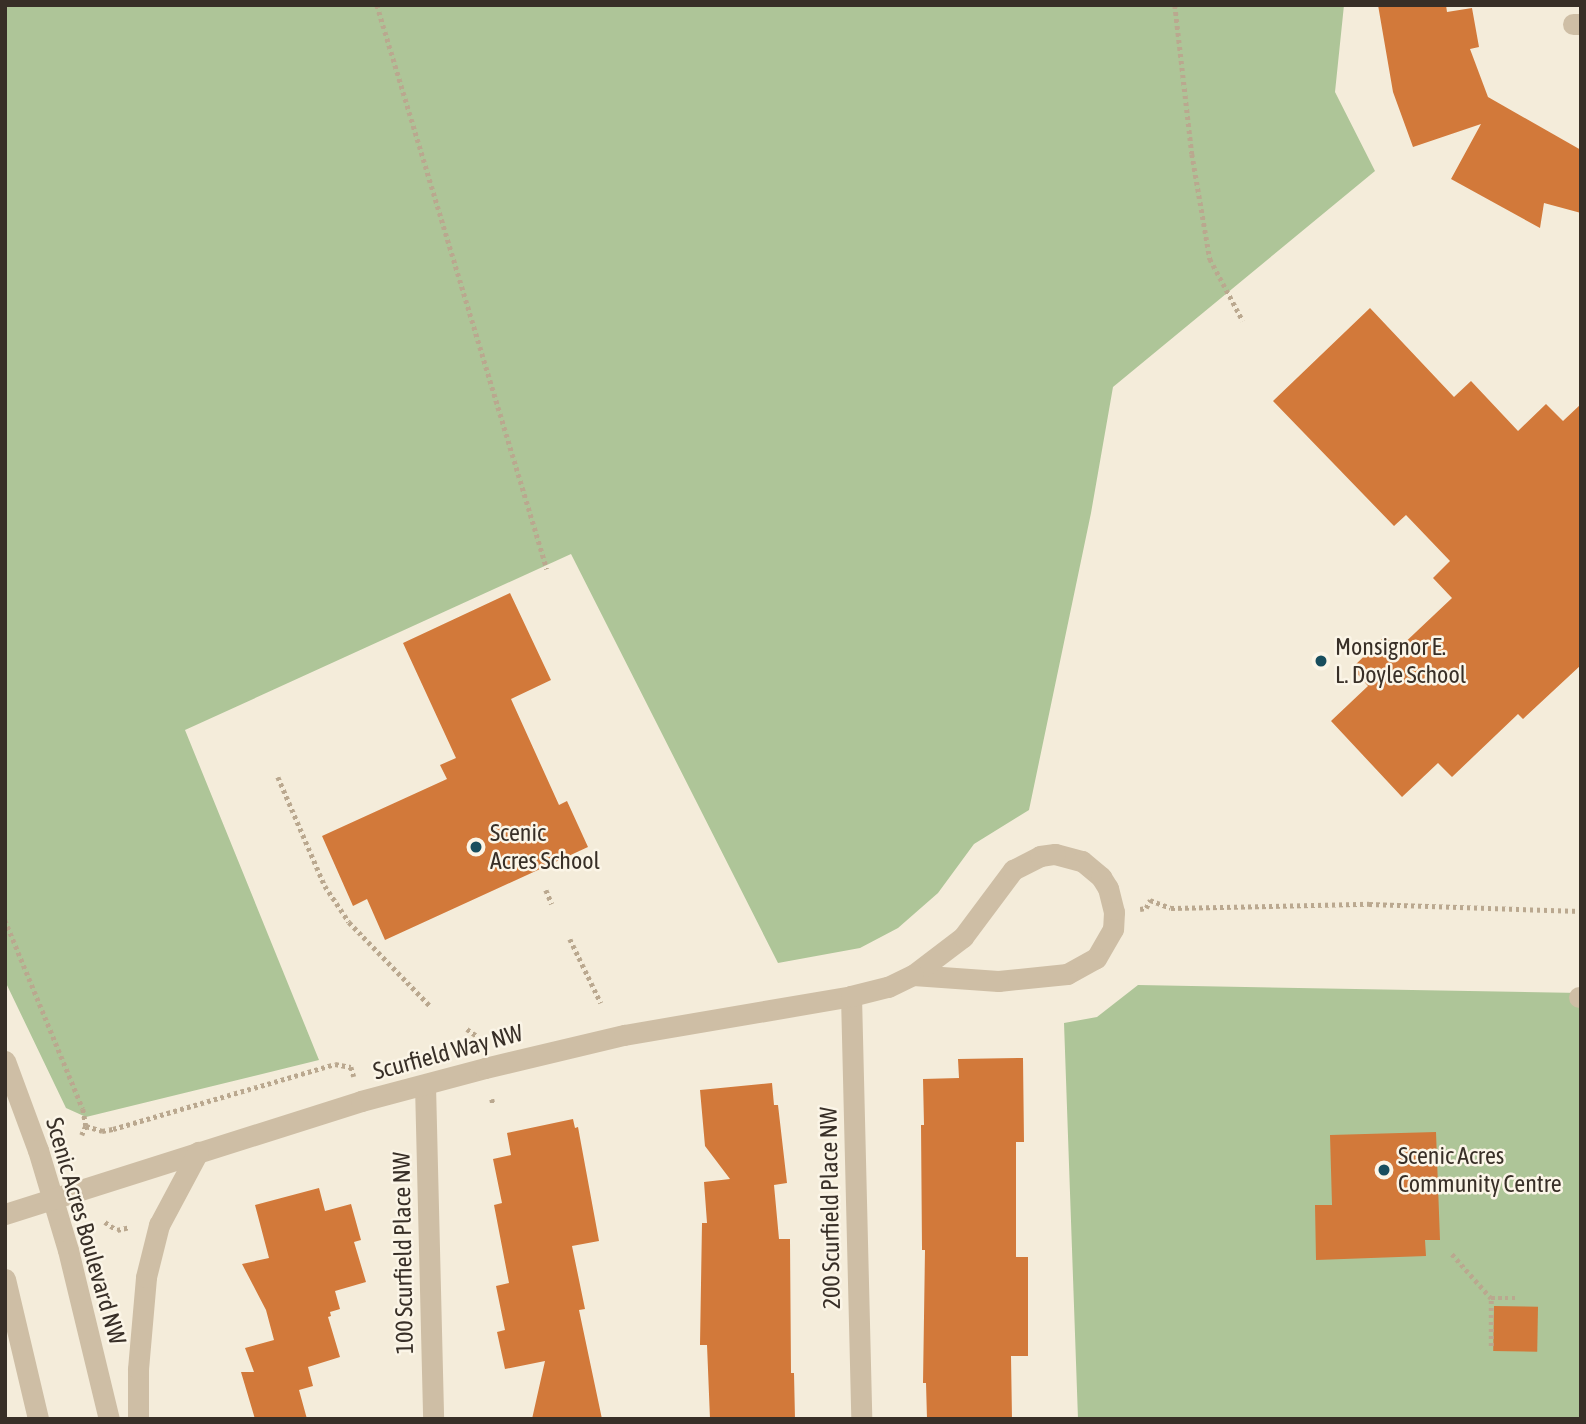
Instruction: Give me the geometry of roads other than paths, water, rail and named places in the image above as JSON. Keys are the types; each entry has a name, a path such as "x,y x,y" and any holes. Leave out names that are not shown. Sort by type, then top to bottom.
{"street":[{"name":"Scurfield Way NW","path":"5,1214 361,1101 624,1035 851,996 888,987 913,975 963,937 1004,881 1026,861 1040,856 1070,856 1092,868 1108,888 1114,912 1113,929 1101,951 1083,968 1067,974 998,981 913,975"},
{"name":"200 Scurfield Place NW","path":"851,996 861,1419"},
{"name":"Scenic Acres Boulevard NW","path":"5,1061 38,1150 53,1200 90,1335 109,1419"},
{"name":"100 Scurfield Place NW","path":"425,1085 433,1419"},
{"path":"138,1419 138,1369 146,1278 159,1225 198,1153"},
{"path":"5,1279 38,1419"}],"place":[{"name":"Monsignor E. L. Doyle School","path":"1321,661"},
{"name":"Scenic Acres School","path":"476,847"},
{"name":"Scenic Acres Community Centre","path":"1384,1170"}]}
